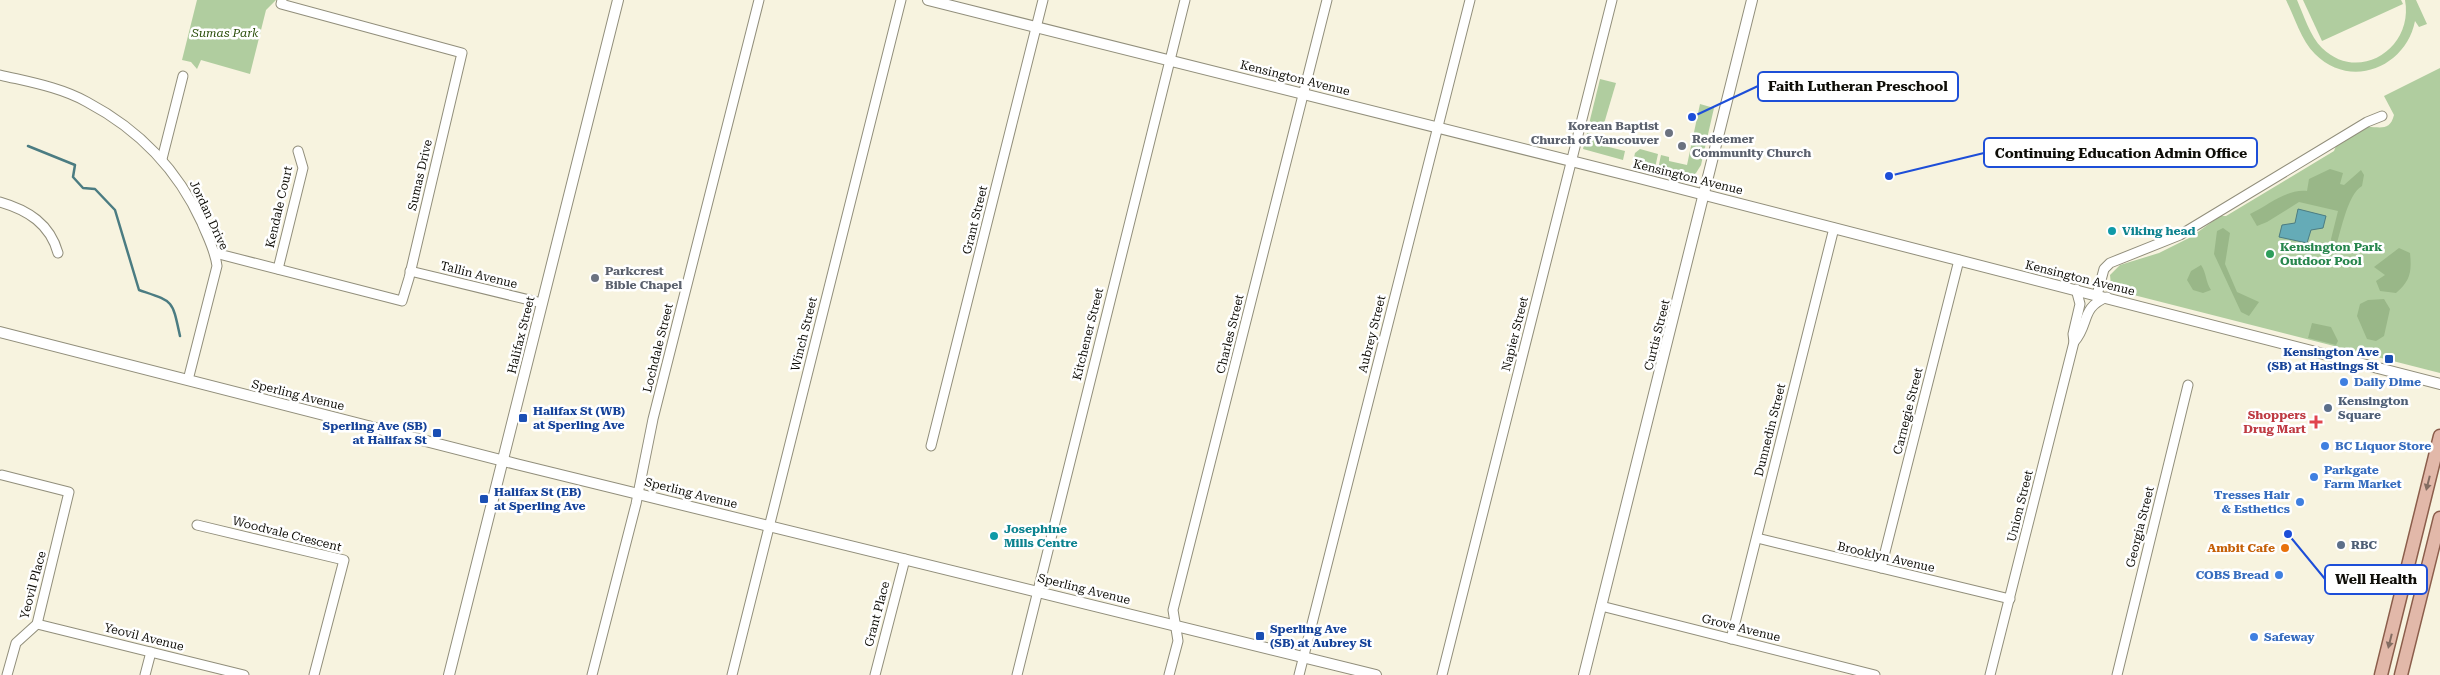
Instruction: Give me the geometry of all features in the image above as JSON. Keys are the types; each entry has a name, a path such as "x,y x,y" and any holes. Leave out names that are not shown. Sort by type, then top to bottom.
{"main road":[{"path":"2382,675 2440,436"},
{"path":"2401,675 2440,518"}],"street":[{"name":"Sumas Drive","path":"215,253 402,301 410,271 462,53 281,4 282,0"},
{"name":"Halifax Street","path":"449,675 618,0"},
{"name":"Lochdale Street","path":"592,675 638,493 657,402 759,0"},
{"name":"Winch Street","path":"732,675 901,0"},
{"name":"Kensington Avenue","path":"928,0 1704,194 2440,384"},
{"name":"Grant Street","path":"931,446 1043,0"},
{"name":"Kitchener Street","path":"1017,675 1185,0"},
{"name":"Charles Street","path":"1169,675 1178,641 1173,610 1327,0"},
{"name":"Aubrey Street","path":"1299,675 1470,0"},
{"name":"Napier Street","path":"1442,675 1612,0"},
{"name":"Curtis Street","path":"1584,675 1752,0"},
{"name":"Jordan Drive","path":"0,75 52,88 86,101 124,125 162,159 190,199 215,253 217,266 188,380"},
{"path":"162,159 183,76"},
{"path":"2097,295 2104,269 2110,262 2180,235 2367,122 2382,116"},
{"name":"Kendale Court","path":"278,269 303,168 298,151"},
{"path":"0,202 26,210 40,221 54,239 58,253"},
{"name":"Dunnedin Street","path":"1732,639 1834,228"},
{"name":"Carnegie Street","path":"1881,568 1959,260"},
{"name":"Tallin Avenue","path":"410,271 542,304"},
{"name":"Union Street","path":"1990,675 2074,342 2073,334 2080,304 2076,289"},
{"name":"Union Street","path":"2074,342 2079,336 2091,307 2095,302 2107,297"},
{"name":"Sperling Avenue","path":"0,332 503,460 1376,675"},
{"name":"Georgia Street","path":"2117,675 2188,385"},
{"name":"Yeovil Place","path":"2,475 69,492 37,624 16,643 7,675"},
{"name":"Woodvale Crescent","path":"197,525 344,560 314,675"},
{"name":"Brooklyn Avenue","path":"1757,538 2010,599"},
{"name":"Grant Place","path":"875,675 905,558"},
{"name":"Grove Avenue","path":"1601,606 1875,675"},
{"name":"Yeovil Avenue","path":"37,624 244,675"},
{"path":"145,675 151,652"}],"green space":[{"name":"Sumas Park","path":"197,0 276,0 266,10 250,74 201,60 197,69 191,62 182,60"},
{"path":"2286,0 2297,0 2311,32 2322,48 2337,58 2352,62 2367,61 2381,56 2392,46 2401,33 2406,17 2405,0 2416,0 2427,24 2419,27 2415,21 2410,37 2401,51 2389,61 2375,68 2360,72 2345,70 2329,65 2315,54 2302,36"},
{"path":"2303,0 2401,0 2403,4 2322,41"},
{"path":"2440,68 2440,373 2118,291 2111,285 2110,275 2120,265 2159,253 2191,237 2220,216 2226,216 2334,151 2336,146 2368,127 2387,126 2394,115 2384,96"},
{"path":"1600,79 1616,83 1603,127 1589,124"},
{"path":"1700,104 1714,108 1701,165 1696,173 1690,177 1658,169 1661,155 1669,157 1669,161 1687,165"},
{"path":"1587,133 1603,137 1601,145 1625,151 1623,160 1583,149"},
{"path":"1640,149 1658,154 1655,168 1633,162 1635,153"},
{"path":"2330,169 2343,173 2340,184 2344,185 2361,170 2364,175 2362,186 2352,197 2348,206 2334,253 2331,239 2338,211 2299,202 2257,226 2250,214 2292,192 2307,191 2309,179"},
{"path":"2223,228 2230,233 2225,264 2237,292 2259,302 2249,316 2241,312 2214,254 2217,231"},
{"path":"2399,248 2410,253 2411,266 2409,276 2396,293 2380,291 2376,281 2385,275 2374,267"},
{"path":"2201,265 2211,290 2203,293 2193,290 2187,280 2191,271"},
{"path":"2384,299 2390,309 2384,336 2376,341 2367,339 2357,316 2360,304 2368,300"},
{"path":"2312,323 2331,327 2338,341 2336,345 2308,338"}],"water":[{"path":"2298,209 2326,216 2323,228 2311,230 2307,243 2279,237 2282,225 2295,223"}],"waterway":[{"path":"28,146 75,165 73,177 83,188 95,189 115,210 139,290 159,297 170,304 173,308 180,336"}],"place":[{"name":"Faith Lutheran Preschool","path":"1692,117"},
{"name":"Korean Baptist Church of Vancouver","path":"1669,133"},
{"name":"Redeemer Community Church","path":"1682,146"},
{"name":"Continuing Education Admin Office","path":"1889,176"},
{"name":"Viking head","path":"2112,231"},
{"name":"Kensington Park Outdoor Pool","path":"2270,254"},
{"name":"Parkcrest Bible Chapel","path":"595,278"},
{"name":"Kensington Ave (SB) at Hastings St","path":"2389,359"},
{"name":"Daily Dime","path":"2344,382"},
{"name":"Kensington Square","path":"2328,408"},
{"name":"Halifax St (WB) at Sperling Ave","path":"523,418"},
{"name":"Shoppers Drug Mart","path":"2316,422"},
{"name":"Sperling Ave (SB) at Halifax St","path":"437,433"},
{"name":"BC Liquor Store","path":"2325,446"},
{"name":"Parkgate Farm Market","path":"2314,477"},
{"name":"Halifax St (EB) at Sperling Ave","path":"484,499"},
{"name":"Tresses Hair & Esthetics","path":"2300,502"},
{"name":"Well Health","path":"2288,534"},
{"name":"Josephine Mills Centre","path":"994,536"},
{"name":"RBC","path":"2341,545"},
{"name":"Ambit Cafe","path":"2285,548"},
{"name":"COBS Bread","path":"2279,575"},
{"name":"Sperling Ave (SB) at Aubrey St","path":"1260,636"},
{"name":"Safeway","path":"2254,637"}]}
